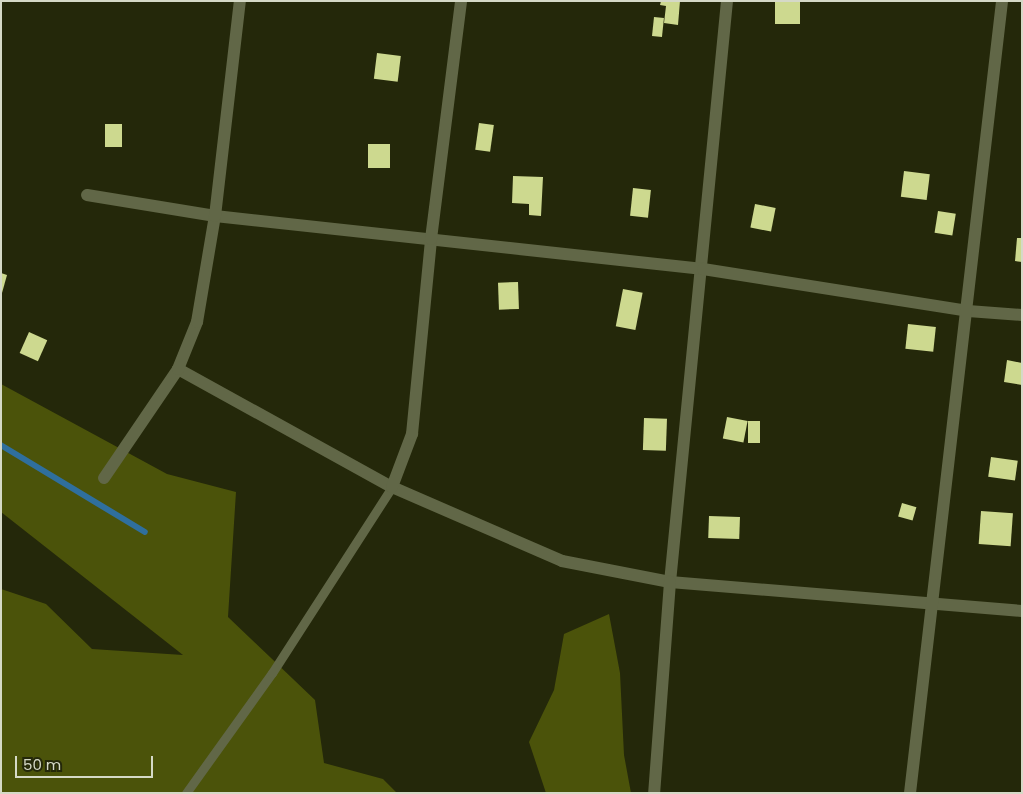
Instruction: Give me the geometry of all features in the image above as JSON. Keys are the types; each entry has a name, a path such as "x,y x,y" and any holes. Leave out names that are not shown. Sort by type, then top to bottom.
{"street":[{"path":"104,478 178,369 197,322 215,216 240,1"},
{"path":"392,487 412,434 431,239 461,1"},
{"path":"654,793 670,582 703,269 727,1"},
{"path":"910,793 968,311 1002,1"},
{"path":"87,195 215,216 703,269 968,311 1022,315"},
{"path":"178,369 392,487 562,562 670,582 1022,611"}],"lane":[{"path":"186,793 272,673 392,487"}],"green space":[{"path":"1,384 167,474 236,492 228,617 315,700 324,763 383,779 397,793 1,793 1,589 46,604 92,649 183,655 1,512"},
{"path":"609,614 620,673 624,755 631,793 546,793 529,742 554,690 564,634"}],"building":[{"path":"661,1 680,1 678,25 664,23 666,6 660,5"},
{"path":"775,1 800,1 800,24 775,24"},
{"path":"654,17 664,18 662,37 652,36"},
{"path":"377,53 401,56 398,82 374,79"},
{"path":"479,123 494,125 490,152 475,150"},
{"path":"105,124 122,124 122,147 105,147"},
{"path":"368,144 390,144 390,168 368,168"},
{"path":"904,171 930,174 927,200 901,197"},
{"path":"513,176 543,177 541,216 529,215 529,204 512,203"},
{"path":"633,188 651,190 648,218 630,216"},
{"path":"755,204 776,208 771,232 750,228"},
{"path":"938,211 956,214 952,236 935,233"},
{"path":"1017,238 1022,238 1022,262 1015,261"},
{"path":"1,273 7,275 2,293 1,293"},
{"path":"518,282 519,309 499,310 498,283"},
{"path":"623,289 643,293 635,330 616,326"},
{"path":"908,324 936,327 933,352 905,349"},
{"path":"29,332 47,340 38,361 20,353"},
{"path":"1007,360 1022,363 1022,385 1004,382"},
{"path":"727,417 748,421 743,443 723,439"},
{"path":"644,418 667,419 666,451 643,450"},
{"path":"748,421 760,421 760,443 748,443"},
{"path":"991,457 1018,461 1015,481 988,477"},
{"path":"902,503 916,507 913,521 898,516"},
{"path":"981,511 1013,513 1011,546 979,544"},
{"path":"709,516 740,517 739,539 708,538"}],"waterway":[{"path":"1,445 145,532"}]}
